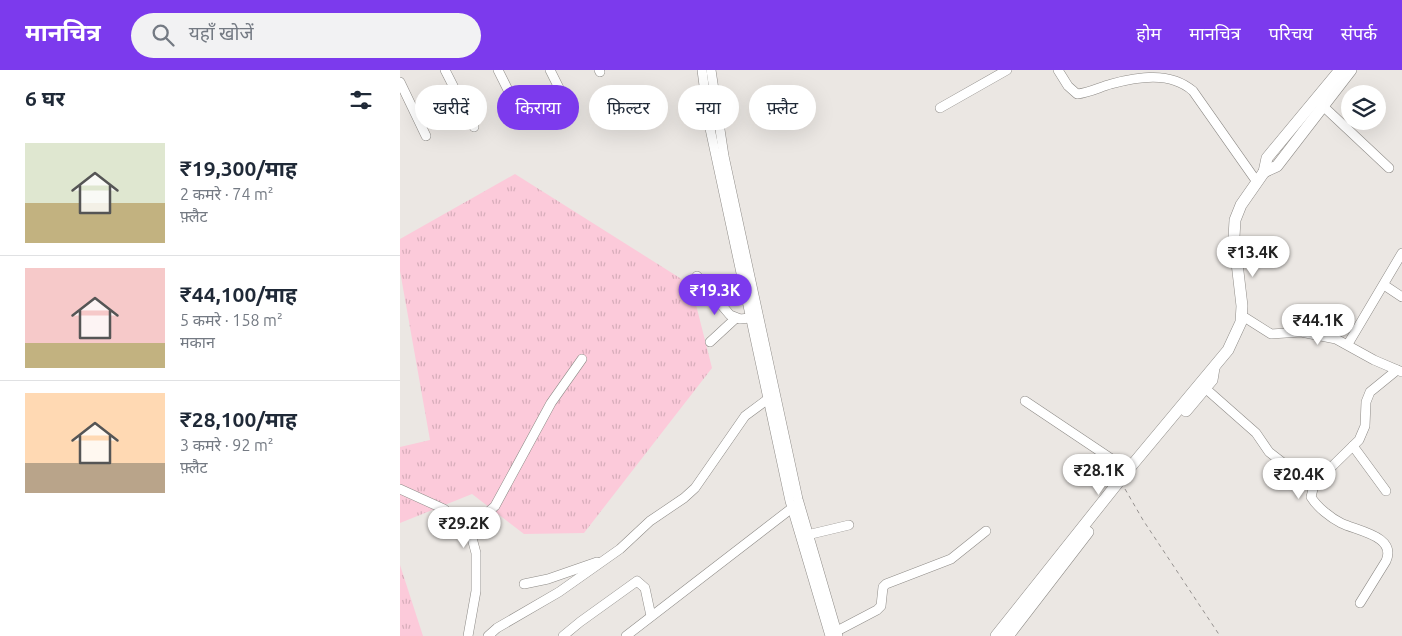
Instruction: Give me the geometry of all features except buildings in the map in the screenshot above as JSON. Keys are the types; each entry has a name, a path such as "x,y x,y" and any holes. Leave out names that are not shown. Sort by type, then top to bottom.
{"main road":[{"path":"996,636 1206,374 1214,368 1234,339 1241,315 1242,291 1234,228 1241,205 1261,177 1267,158 1340,70"},
{"path":"1261,177 1277,166 1351,70"},
{"path":"1008,636 1123,486 1212,380 1214,368"}],"street":[{"path":"445,70 453,85"},
{"path":"498,70 506,85"},
{"path":"550,70 558,85"},
{"path":"702,70 708,124 750,318 792,508 805,536"},
{"path":"711,70 724,156 805,536 835,634 877,610 881,606 882,591 886,584 951,559 986,531"},
{"path":"1058,70 1068,86 1077,94 1132,80 1164,77 1184,83 1193,91 1261,177"},
{"path":"940,108 1001,71"},
{"path":"400,82 426,136"},
{"path":"1324,107 1389,168"},
{"path":"1348,344 1402,252"},
{"path":"697,276 725,311 736,318 750,318"},
{"path":"1384,285 1402,297"},
{"path":"1241,315 1271,334 1308,332 1331,337 1348,344 1374,360 1400,371"},
{"path":"710,342 736,318"},
{"path":"466,532 495,506 551,403 582,360"},
{"path":"1360,603 1386,561 1389,553 1388,547 1371,534 1340,523 1331,516 1313,501 1311,497 1312,486 1353,446 1365,426 1366,402 1370,392 1400,371"},
{"path":"1205,388 1256,433 1269,452 1312,486"},
{"path":"488,636 497,628 559,592 602,562 626,544 650,521 690,494 745,416 768,399"},
{"path":"1025,401 1128,470"},
{"path":"1353,446 1386,491"},
{"path":"400,489 444,509 472,538 476,553 476,591 468,636"},
{"path":"626,636 792,508"},
{"path":"805,536 849,525"},
{"path":"524,584 548,579 594,562 602,562"},
{"path":"564,636 602,605 637,581 645,588 651,616"}],"path":[{"path":"1123,486 1142,520 1220,636"}],"green space":[{"path":"515,174 691,285 712,368 584,533 524,534 472,494 400,523 400,447 430,440 400,271 400,239"},
{"path":"400,565 423,636 400,636"}]}
